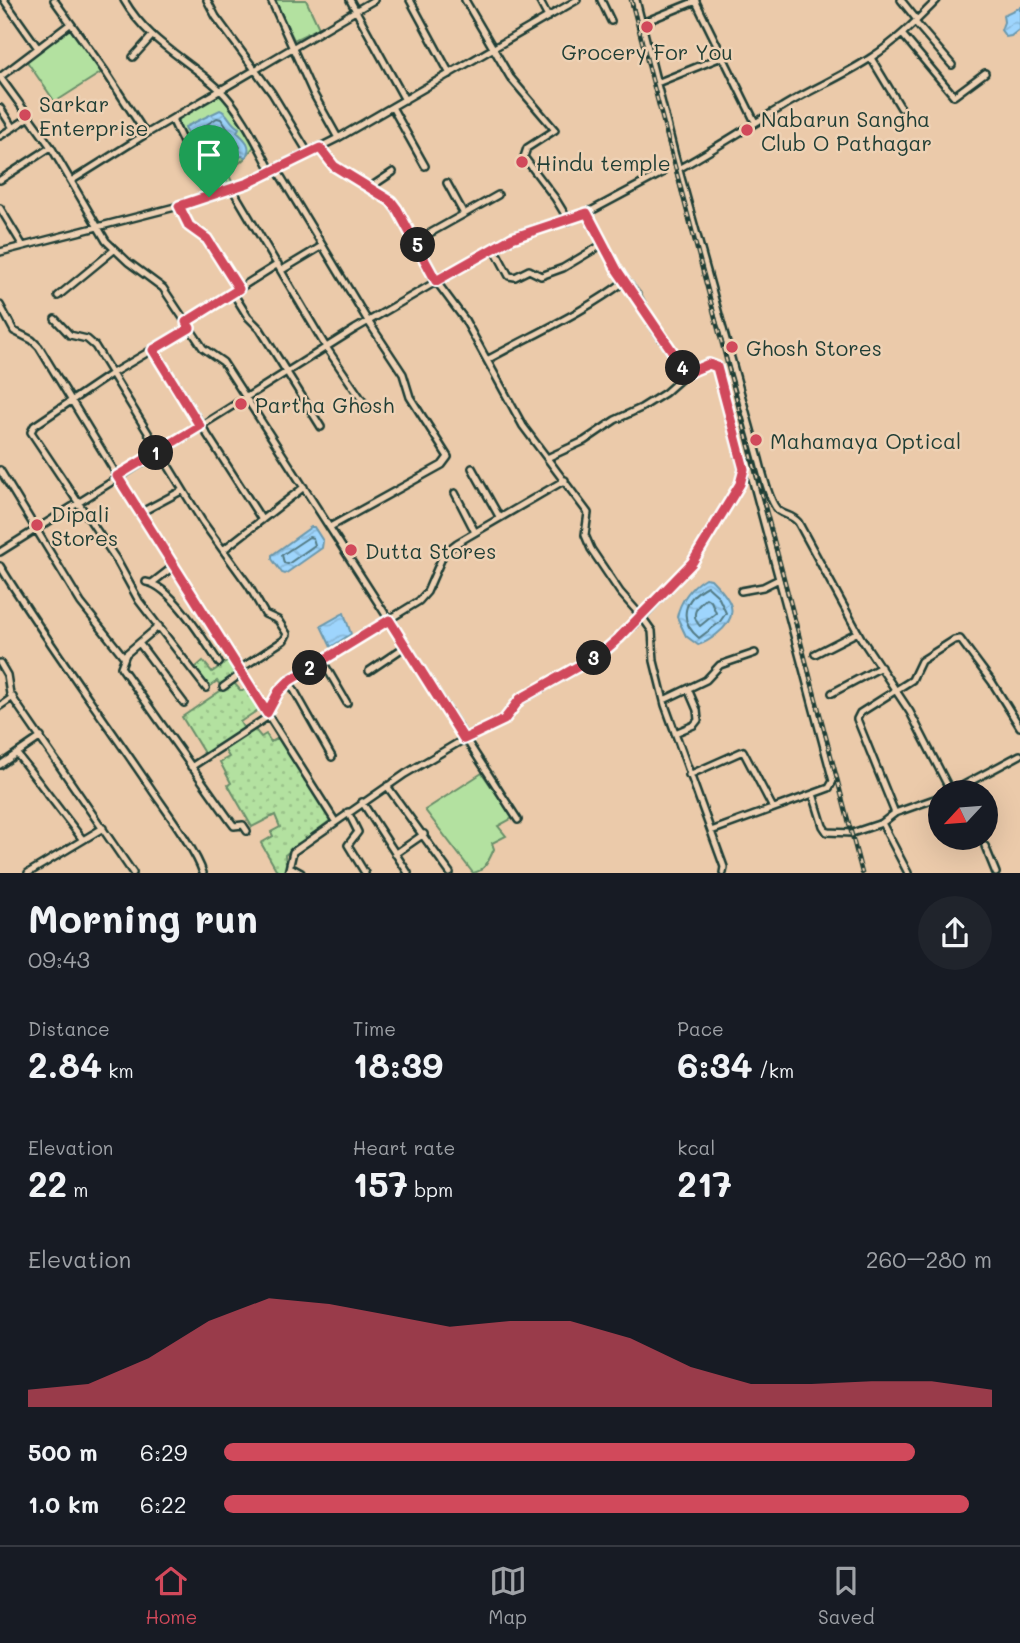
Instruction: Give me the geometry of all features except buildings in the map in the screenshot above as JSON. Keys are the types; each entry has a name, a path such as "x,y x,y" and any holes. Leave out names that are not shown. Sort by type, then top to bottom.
{"street":[{"path":"4,0 38,48"},
{"path":"54,0 146,134"},
{"path":"124,0 152,36 220,90 253,136 403,374 410,397 448,457 442,465 330,527"},
{"path":"207,0 309,154"},
{"path":"271,0 313,93 338,138"},
{"path":"349,0 405,100"},
{"path":"71,181 374,0"},
{"path":"410,0 450,74"},
{"path":"465,0 510,77 555,130 527,148 524,157 569,221"},
{"path":"539,0 548,17"},
{"path":"0,252 179,206 231,190 275,171 338,138 577,0"},
{"path":"601,0 611,22"},
{"path":"636,0 759,459 775,506 782,513 794,516 798,522 858,632 921,733 944,780"},
{"path":"901,0 952,65"},
{"path":"680,168 724,144 755,122 871,58 902,34 937,0"},
{"path":"642,23 695,1 755,122"},
{"path":"70,24 0,77 51,148 96,227 114,250 163,288 203,348 223,362 517,820"},
{"path":"902,34 954,96 985,73"},
{"path":"133,57 152,36"},
{"path":"657,83 724,56"},
{"path":"871,58 901,108"},
{"path":"392,107 425,166"},
{"path":"0,108 13,128"},
{"path":"0,136 30,117"},
{"path":"172,119 209,197"},
{"path":"0,180 51,148"},
{"path":"320,148 334,166 391,201 416,241 436,281 465,320 523,426 588,513 585,535 591,548 653,636 654,661 664,701 724,867 723,873"},
{"path":"369,188 393,172"},
{"path":"0,552 117,476 436,281 517,236 569,221 662,173"},
{"path":"447,183 464,215"},
{"path":"231,190 326,347 366,406"},
{"path":"416,241 498,195"},
{"path":"179,206 189,226 207,239 236,291 321,427"},
{"path":"0,208 23,246"},
{"path":"587,213 625,281 687,373"},
{"path":"494,248 509,276 515,277 529,270 541,276 563,268 603,244"},
{"path":"206,688 139,601 116,559 32,432 34,426 71,400 153,350 236,291 322,246"},
{"path":"58,296 114,250"},
{"path":"487,360 604,297 625,281"},
{"path":"0,305 14,331 32,340 39,347 140,513 335,821"},
{"path":"55,319 70,335 90,341 183,490 265,614 278,620 287,634 284,640 223,687"},
{"path":"153,350 262,520"},
{"path":"547,458 584,441 615,420 641,408 671,388 687,373 709,364 717,367 779,579 833,781 829,788 711,831"},
{"path":"745,464 759,459"},
{"path":"301,873 289,870 293,852 387,786 464,739 504,720 517,702 602,653 642,617 692,563 740,484 745,464"},
{"path":"472,468 500,518"},
{"path":"0,470 81,603 124,657"},
{"path":"191,767 268,715 279,691 289,681 424,596 444,553 565,480"},
{"path":"223,550 304,487"},
{"path":"140,513 183,490"},
{"path":"455,493 475,532"},
{"path":"0,566 52,648 164,808 203,873"},
{"path":"174,566 149,583 192,622 219,663"},
{"path":"741,592 763,587 779,579"},
{"path":"159,626 124,657 121,667 123,673 234,826 243,825 247,831"},
{"path":"815,654 858,632"},
{"path":"895,813 857,719 860,713 912,680 921,661 960,639 992,682 1020,727"},
{"path":"139,643 184,703"},
{"path":"369,671 406,646"},
{"path":"664,701 706,680 720,665 755,653"},
{"path":"322,660 348,703"},
{"path":"0,663 7,675 8,689 13,697 133,873"},
{"path":"832,693 881,667"},
{"path":"289,681 332,757"},
{"path":"675,733 694,725 698,720 697,710 688,689"},
{"path":"0,706 13,697"},
{"path":"0,765 41,737"},
{"path":"690,775 743,751 773,808"},
{"path":"17,754 83,840"},
{"path":"973,780 1020,755"},
{"path":"387,786 450,873"},
{"path":"813,793 822,826 827,832 852,833 928,801"},
{"path":"362,802 408,873"},
{"path":"348,812 358,832 348,845 365,873"},
{"path":"882,822 883,830 908,873"},
{"path":"28,873 103,828"},
{"path":"395,853 424,834"},
{"path":"987,850 996,873"}],"green space":[{"path":"275,0 306,0 319,28 294,40"},
{"path":"69,27 102,72 55,102 26,60"},
{"path":"218,95 225,99 255,145 228,173 233,184 210,191 175,120"},
{"path":"231,659 242,676 234,683 241,691 251,688 261,708 240,722 245,731 252,726 261,737 266,734 271,742 280,737 332,819 285,855 287,870 284,873 277,871 261,843 273,836 271,832 280,827 275,815 252,827 228,785 231,783 220,762 229,757 224,749 215,753 213,758 207,758 182,717 223,689 217,681 208,688 194,669 203,661 212,672"},
{"path":"482,773 513,818 498,826 506,836 492,843 494,849 486,864 473,873 425,810"}],"water":[{"path":"1020,7 1020,29 1006,37 1001,30 1003,15"},
{"path":"220,110 239,128 237,132 249,149 246,157 241,156 225,170 227,181 213,187 185,127"},
{"path":"314,527 323,541 322,548 285,574 282,573 272,555"},
{"path":"705,578 711,579 724,593 732,613 725,626 698,645 686,636 677,617 687,594"},
{"path":"344,613 351,634 331,647 321,626"}],"railway":[{"path":"631,0 862,873"}],"place":[{"name":"Grocery For You","path":"647,27"},
{"name":"Sarkar Enterprise","path":"25,115"},
{"name":"Nabarun Sangha Club O Pathagar","path":"747,130"},
{"name":"Hindu temple","path":"522,162"},
{"name":"Ghosh Stores","path":"732,347"},
{"name":"Partha Ghosh","path":"241,404"},
{"name":"Mahamaya Optical","path":"756,440"},
{"name":"Dipali Stores","path":"37,525"},
{"name":"Dutta Stores","path":"351,550"}],"route":[{"path":"320,148 334,166 391,201 416,241 436,281 512,238 587,213 617,270 637,295 656,330 681,366 687,373 709,364 714,364 718,369 744,469 740,484 692,563 642,617 602,653 520,699 504,720 464,739 389,620 289,681 279,691 267,713 117,476 200,426 153,350 190,328 186,322 239,289 207,239 189,226 179,206 209,197 233,190 320,148"}]}
